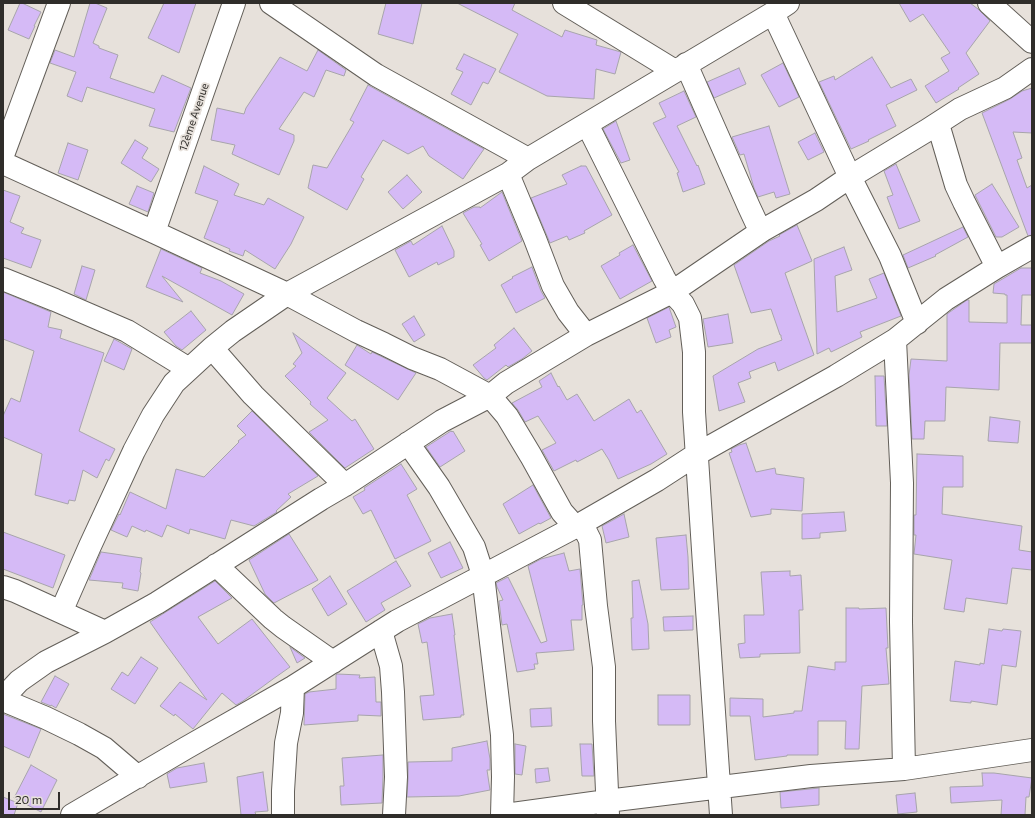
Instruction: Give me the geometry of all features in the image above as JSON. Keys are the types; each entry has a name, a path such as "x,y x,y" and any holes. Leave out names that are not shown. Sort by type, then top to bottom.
{"street":[{"path":"3,155 59,3"},
{"name":"12ème Avenue","path":"154,232 234,3"},
{"path":"271,3 376,75 528,159"},
{"path":"564,3 681,68 748,207 756,222 763,230"},
{"path":"989,3 1032,42"},
{"path":"62,612 90,546 134,451 153,415 174,382 212,348 233,331 287,294 508,174 528,159 781,8 825,122 850,177 890,256 917,323"},
{"path":"138,777 104,748 75,731 3,699 19,681 46,662 105,632 157,602 345,485 442,421 490,396 506,384 586,336 672,292 763,230 816,200 850,177 960,109 1005,88 1032,69"},
{"path":"587,124 672,292 683,304 690,318 694,352 694,412 721,815"},
{"path":"938,124 956,185 997,267"},
{"path":"3,163 287,294 356,331 412,358 440,369 490,396 507,416 562,512 570,521 586,532 590,540 596,606 604,667 607,808"},
{"path":"508,174 553,286 568,312 586,336"},
{"path":"72,815 293,687 381,631 577,526 657,480 697,454 804,395 895,340 946,300 997,267 1032,247"},
{"path":"3,279 127,331 189,369"},
{"path":"895,340 902,483 901,622 904,769"},
{"path":"212,348 253,395 345,485"},
{"path":"408,443 439,487 474,547 483,575 502,735 502,815"},
{"path":"216,565 273,619 333,662"},
{"path":"3,587 105,632"},
{"path":"381,631 390,666 393,692 396,777 394,815"},
{"path":"283,815 282,791 286,743 292,713 293,687"},
{"path":"505,815 607,808 719,788 811,776 904,769 1032,750"}],"building":[{"path":"20,3 41,12 29,39 8,30"},
{"path":"90,3 95,3 107,8 93,43 99,46 99,48 118,55 110,78 154,93 162,75 191,88 174,132 149,126 155,109 87,87 82,102 67,96 76,72 50,63 55,50 74,57"},
{"path":"164,3 196,3 179,53 148,38"},
{"path":"386,3 422,3 413,44 378,34"},
{"path":"457,3 515,3 512,10 562,37 565,30 597,40 596,45 621,52 615,74 596,69 594,99 547,96 499,72 518,34"},
{"path":"899,3 970,3 978,9 990,21 966,53 979,74 958,88 959,89 936,103 925,86 949,71 941,58 950,53 923,14 910,22"},
{"path":"318,50 346,70 344,76 326,70 314,97 304,92 279,129 294,135 294,141 279,175 232,154 235,145 211,140 217,108 244,114 246,108 280,57 307,71"},
{"path":"464,54 496,69 488,84 483,82 471,105 451,94 463,72 456,69"},
{"path":"872,57 891,88 911,79 917,90 886,105 896,126 851,149 819,82 834,76 835,80"},
{"path":"783,63 799,97 779,107 761,75"},
{"path":"739,68 746,84 714,98 707,82"},
{"path":"368,85 484,149 463,179 429,156 423,146 408,154 383,140 361,177 364,179 347,210 308,188 313,165 327,168 354,122 350,120"},
{"path":"1032,88 1032,133 1013,132 1022,158 1017,160 1027,188 1032,185 1032,235 1028,236 982,113 1010,99 1022,91"},
{"path":"684,91 696,117 677,126 697,166 698,165 705,184 683,192 677,173 679,172 653,123 666,117 659,103"},
{"path":"616,121 630,160 621,163 603,129"},
{"path":"769,126 790,194 776,198 774,192 758,197 744,154 740,155 732,137"},
{"path":"815,133 824,152 808,160 798,142"},
{"path":"135,140 148,148 142,158 159,169 151,182 121,163"},
{"path":"68,143 88,150 78,180 58,173"},
{"path":"896,164 920,221 899,229 887,197 893,195 884,171"},
{"path":"204,166 239,184 234,195 264,205 268,198 304,217 291,244 275,269 245,250 243,256 229,251 230,249 204,238 218,201 195,193"},
{"path":"581,166 586,166 612,215 584,231 585,233 569,240 567,236 550,243 531,198 567,184 562,175"},
{"path":"407,175 422,192 403,209 388,192"},
{"path":"992,184 1019,227 1002,237 996,237 975,195"},
{"path":"137,186 154,193 148,212 129,204"},
{"path":"3,190 20,196 10,222 24,228 21,233 41,240 31,268 3,258"},
{"path":"502,192 522,241 489,261 480,245 482,244 463,213 474,207 480,208"},
{"path":"797,225 812,261 785,273 814,355 778,371 775,362 749,372 751,378 738,383 745,402 719,411 713,376 758,349 782,340 771,309 751,313 734,265 769,241"},
{"path":"442,226 454,251 454,257 438,265 437,262 409,277 395,250 411,241 413,245"},
{"path":"963,227 968,237 935,255 936,256 908,268 903,255"},
{"path":"633,245 652,281 620,299 601,266 620,255 619,253"},
{"path":"844,247 852,270 835,276 837,312 877,298 869,279 884,273 901,316 860,332 862,337 831,352 829,348 817,354 814,259"},
{"path":"161,249 202,268 200,273 221,281 244,294 232,315 162,276 183,302 146,287"},
{"path":"82,266 95,270 86,300 74,294"},
{"path":"532,267 545,298 516,313 501,285 513,278 512,277"},
{"path":"1021,268 1032,268 1032,295 1022,295 1021,325 1032,325 1032,343 1000,343 999,390 946,387 945,421 925,421 924,439 912,439 909,375 911,359 947,361 947,314 967,300 969,300 969,322 1007,323 1007,295 993,293 994,284"},
{"path":"3,292 51,312 48,327 62,330 60,338 104,353 79,431 115,449 109,461 106,459 97,478 83,470 75,501 69,500 68,504 35,495 42,454 3,437 3,416 11,398 20,402 34,351 3,339"},
{"path":"669,307 676,327 669,330 671,337 656,343 647,318"},
{"path":"191,311 206,330 182,350 176,346 164,332"},
{"path":"728,314 733,343 708,347 703,319"},
{"path":"414,316 425,335 414,342 402,324"},
{"path":"514,328 532,351 508,367 506,365 487,380 473,365 496,348 494,345"},
{"path":"293,333 346,373 327,398 352,421 355,419 374,449 345,468 309,432 328,420 310,404 311,402 285,376 296,366 293,364 302,353"},
{"path":"114,339 132,349 124,370 104,361"},
{"path":"357,345 371,354 372,352 416,373 398,400 345,365"},
{"path":"551,373 567,400 577,394 594,421 629,399 637,413 641,410 667,454 651,464 618,479 602,449 577,462 576,460 554,471 542,450 556,443 538,416 525,422 512,403 542,387 539,381"},
{"path":"875,376 884,376 887,426 876,426"},
{"path":"252,411 318,476 288,494 291,497 276,511 277,512 254,526 231,520 225,539 190,529 189,534 167,525 162,537 132,526 127,537 111,530 119,514 120,515 130,492 166,509 176,469 204,477 239,442 238,441 246,435 237,426"},
{"path":"990,417 1020,421 1018,443 988,441"},
{"path":"453,431 465,451 440,467 426,447"},
{"path":"746,443 756,472 775,468 776,474 804,478 802,511 771,509 771,514 751,517 729,453 732,452 731,449"},
{"path":"917,454 963,456 963,487 943,487 942,514 1022,526 1019,550 1032,552 1032,570 1012,568 1007,604 966,598 964,612 944,609 952,560 914,554 916,535 914,535 914,515 916,515"},
{"path":"401,464 417,489 407,495 431,541 395,559 371,510 363,514 353,497"},
{"path":"533,485 551,518 519,534 503,504"},
{"path":"844,512 846,531 820,533 820,538 802,539 802,514"},
{"path":"624,514 629,537 606,543 602,526"},
{"path":"3,532 65,555 53,588 3,569"},
{"path":"289,534 318,580 274,603 265,594 249,560"},
{"path":"686,535 689,589 661,590 656,538"},
{"path":"450,542 463,568 441,578 428,553"},
{"path":"101,552 142,558 138,591 122,588 123,583 89,580"},
{"path":"564,553 569,571 580,569 583,605 582,620 571,620 574,650 536,653 538,664 534,664 535,669 517,672 507,624 502,625 499,601 503,600 496,583 508,577 541,643 547,641 528,566 541,559"},
{"path":"396,561 411,586 381,603 385,610 366,622 347,591"},
{"path":"790,571 790,576 801,575 803,610 799,610 800,653 760,654 760,657 740,658 738,644 745,643 744,615 764,615 761,572"},
{"path":"330,576 347,604 328,616 312,589"},
{"path":"639,580 648,624 649,649 632,650 632,581"},
{"path":"215,581 232,598 198,617 218,644 252,619 290,667 236,705 222,693 193,729 175,714 174,716 160,706 180,682 207,700 150,622"},
{"path":"846,608 886,608 888,648 886,648 889,684 862,686 859,749 845,749 846,721 818,721 818,755 787,755 755,760 750,716 730,716 730,698 763,699 763,717 794,713 794,711 802,711 808,666 835,670 835,662 846,662"},
{"path":"452,614 464,715 461,715 461,717 423,720 420,696 434,695 427,642 422,643 418,624 430,618"},
{"path":"693,616 693,630 664,631 663,617"},
{"path":"989,629 1021,631 1016,667 1002,665 997,705 971,701 971,703 950,701 955,661 980,665 980,663 984,664"},
{"path":"290,647 305,658 297,663"},
{"path":"141,657 158,668 135,704 111,689 122,672 128,676"},
{"path":"337,674 360,675 359,678 375,677 376,702 381,702 381,716 358,715 358,721 304,725 305,694 309,692 336,689"},
{"path":"55,676 69,684 56,708 41,702"},
{"path":"658,695 690,695 690,725 658,725"},
{"path":"551,708 552,726 531,727 530,709"},
{"path":"3,714 41,729 29,758 3,746"},
{"path":"487,741 490,759 490,770 487,770 490,790 459,796 407,797 408,762 452,761 452,748"},
{"path":"515,744 526,746 522,775 515,774"},
{"path":"580,744 592,744 594,776 582,776"},
{"path":"383,755 382,803 341,805 340,786 344,786 342,758"},
{"path":"204,763 207,782 170,788 167,774 177,768"},
{"path":"31,765 57,780 41,812 14,798"},
{"path":"548,768 550,781 536,783 535,769"},
{"path":"263,772 268,811 255,812 256,815 241,815 237,777"},
{"path":"982,773 1032,778 1029,797 1026,797 1025,815 1001,815 1002,800 951,803 950,787 983,786"},
{"path":"819,788 819,805 781,808 780,792"},
{"path":"915,793 917,812 898,814 896,795"},
{"path":"3,797 18,803 14,815 3,815"}]}
